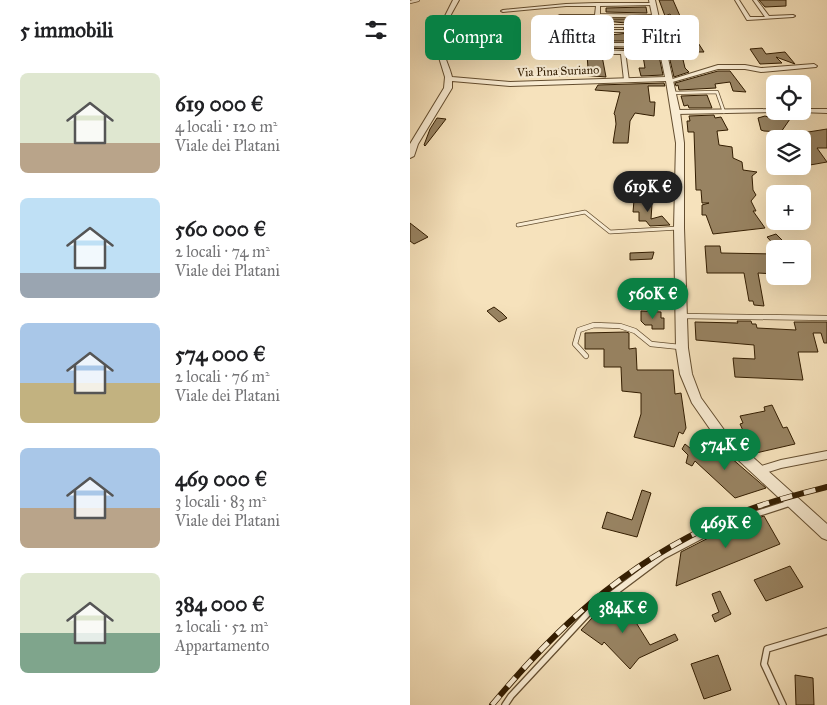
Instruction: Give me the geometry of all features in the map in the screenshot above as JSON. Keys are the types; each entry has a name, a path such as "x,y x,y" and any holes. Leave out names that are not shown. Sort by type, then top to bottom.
{"street":[{"path":"410,156 412,144 443,99 450,79 439,45 440,36 456,0"},
{"path":"736,0 749,19 793,16"},
{"path":"755,0 768,18"},
{"path":"503,11 566,5 652,2 655,15"},
{"path":"598,4 598,15"},
{"path":"626,26 626,31 597,28 626,26"},
{"path":"614,52 623,52 627,80"},
{"path":"664,60 676,112 680,143 681,316 682,348 686,374 701,408 723,438 827,533"},
{"path":"668,80 718,67 745,67 761,70 814,66"},
{"name":"Via Pina Suriano","path":"450,79 510,84 668,80"},
{"path":"676,112 766,111"},
{"path":"811,111 827,111"},
{"path":"759,471 781,464 827,455"}],"lane":[{"path":"410,2 418,0"},
{"path":"672,93 717,92 724,112"},
{"path":"518,225 585,212 610,232 679,228"},
{"path":"681,316 827,318"},
{"path":"586,356 575,344 579,330 594,325 620,326 635,331 651,344 682,348"},
{"path":"505,705 511,696 591,610 663,556 722,526 793,502"},
{"path":"783,705 764,664 767,649 827,631"}],"building":[{"path":"659,0 673,0 680,15 665,15"},
{"path":"759,0 786,0 786,6 765,7"},
{"path":"646,7 647,13 606,12 606,8"},
{"path":"614,19 624,19 624,23 614,22"},
{"path":"624,34 624,41 614,41 614,35"},
{"path":"699,44 704,52 699,52"},
{"path":"762,48 766,54 785,52 795,64 776,57 782,63 760,64 750,49"},
{"path":"587,60 603,60 606,77 557,76 556,69 588,68"},
{"path":"644,60 660,60 663,75 641,76 639,68 645,68"},
{"path":"670,60 683,60 685,68 689,72 674,77"},
{"path":"718,71 730,71 746,92 733,91 730,82 715,84 716,88 679,90 678,85 676,86 675,83"},
{"path":"664,83 665,86 648,86 650,102 655,102 654,116 635,113 630,121 628,143 613,143 616,124 614,114 620,92 595,90 598,85"},
{"path":"707,95 712,108 689,108 688,105 684,106 681,96"},
{"path":"714,115 715,118 721,117 728,130 717,131 719,145 732,147 733,158 742,162 743,170 757,172 752,176 753,190 756,195 751,201 756,211 753,211 765,228 713,234 706,215 702,215 702,205 709,203 702,203 701,190 696,190 694,132 688,132 687,121 690,121 689,116"},
{"path":"765,116 766,120 789,120 782,130 764,131 761,130 758,118"},
{"path":"437,118 446,119 425,146 430,129"},
{"path":"827,129 827,148 817,148 827,162 811,165 811,132"},
{"path":"640,197 646,197 652,204 651,219 662,216 670,225 650,226 646,221 639,221 639,212 633,212 634,200 640,200"},
{"path":"410,223 428,237 414,244 410,241"},
{"path":"776,234 782,240 770,240 767,237"},
{"path":"705,246 720,246 721,253 766,254 766,273 758,273 764,306 754,305 753,301 749,301 744,273 707,273"},
{"path":"654,252 652,259 630,260 630,253"},
{"path":"494,307 507,318 499,322 487,311"},
{"path":"641,311 661,312 661,318 664,318 664,329 652,329 652,325 645,325 641,321"},
{"path":"737,321 751,321 752,324 756,324 757,328 796,330 794,322 827,322 827,343 824,343 821,333 813,333 818,352 798,352 803,380 735,377 733,358 755,359 754,345 696,340 695,322 738,323"},
{"path":"585,333 629,333 629,349 636,348 637,370 673,370 675,394 681,393 686,428 683,434 679,432 674,447 634,437 641,414 641,393 622,391 621,367 604,367 604,349 585,349"},
{"path":"772,405 783,428 787,427 795,444 756,453 748,435 745,435 740,424 743,423 740,416 765,411 764,407"},
{"path":"685,444 701,457 716,445 766,488 735,498 695,461 692,466 686,463 688,455 682,449"},
{"path":"642,490 651,493 637,537 602,528 607,512 632,520"},
{"path":"764,516 780,544 676,586 681,552 728,528"},
{"path":"790,566 803,587 766,601 754,580"},
{"path":"720,591 731,614 715,622 712,615 719,612 712,594"},
{"path":"622,600 650,645 675,634 678,640 639,658 630,669 604,642 602,645 581,630 592,618"},
{"path":"718,655 731,690 704,699 691,664"},
{"path":"795,675 813,678 814,705 796,705"}],"railway":[{"path":"492,705 546,644 575,617 636,568 669,547 743,512 774,501 827,487"}]}
